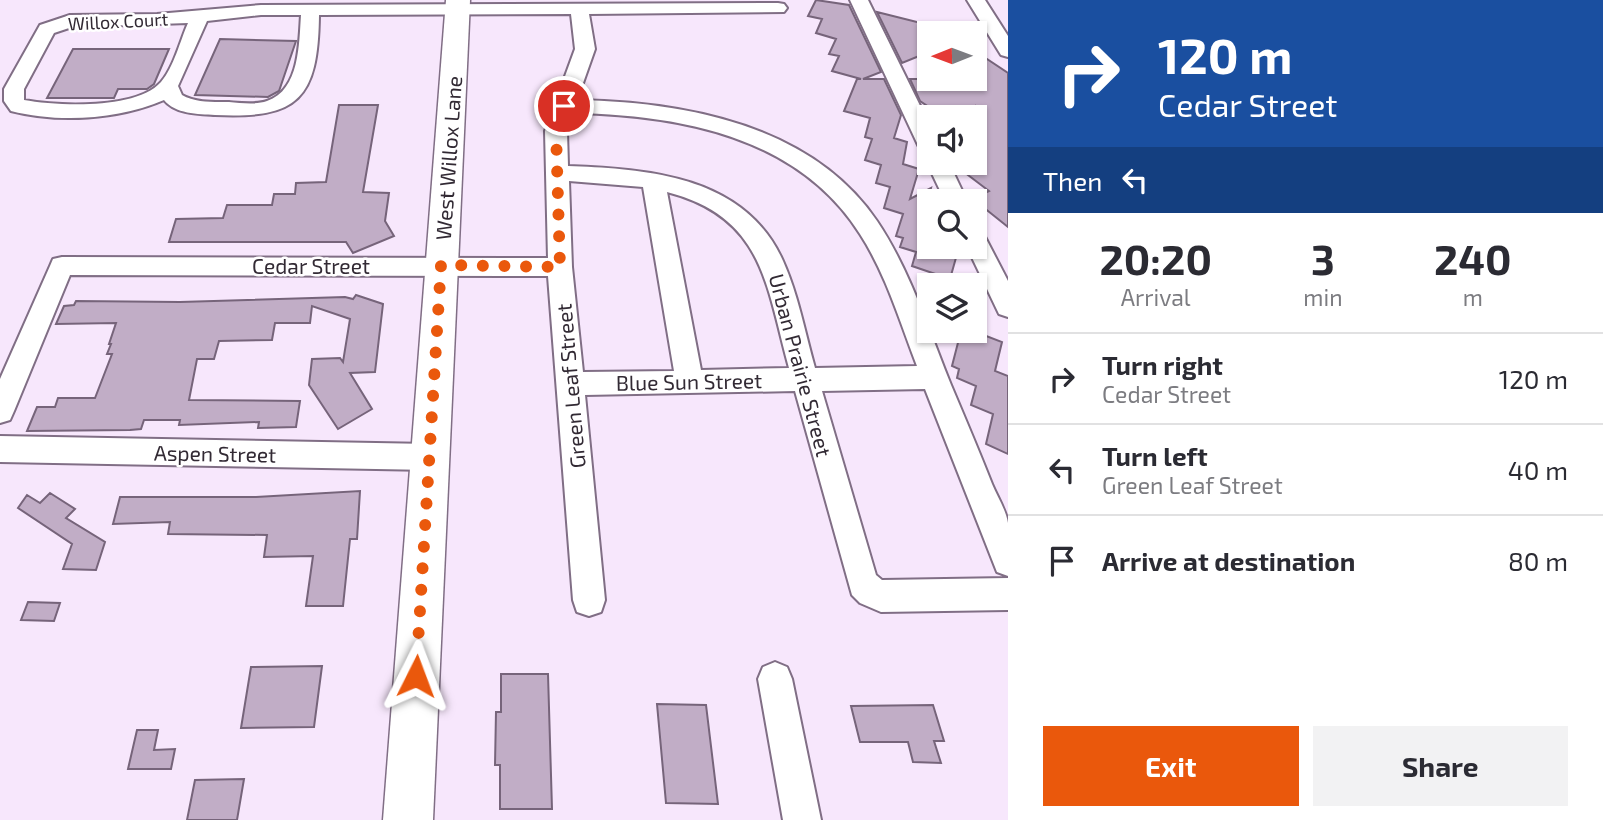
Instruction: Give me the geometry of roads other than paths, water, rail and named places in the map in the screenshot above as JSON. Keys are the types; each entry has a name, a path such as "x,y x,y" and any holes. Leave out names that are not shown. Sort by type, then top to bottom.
{"main road":[{"name":"West Willox Lane","path":"408,820 458,4"}],"street":[{"path":"859,0 917,120"},
{"path":"976,0 1008,51"},
{"name":"Willox Court","path":"169,86 159,96 132,104 71,110 18,106 14,89 47,29 70,21 156,20 261,10 458,4 579,8 778,8"},
{"name":"Green Leaf Street","path":"579,8 585,49 556,131 560,267 589,600"},
{"path":"200,16 169,86 173,99 187,106 244,109 279,104 298,83 309,50 310,9"},
{"path":"564,106 642,108 715,122 784,152 811,170 858,214 873,235 893,274 1008,561"},
{"name":"Urban Prairie Street","path":"557,173 653,179 711,198 749,227 772,261 863,584 871,592 881,596 1008,594"},
{"path":"653,179 689,381"},
{"path":"985,259 1008,307"},
{"name":"Cedar Street","path":"0,411 62,266 560,267"},
{"name":"Blue Sun Street","path":"570,384 935,377"},
{"name":"Aspen Street","path":"0,449 430,457"},
{"path":"775,679 802,820"}]}
